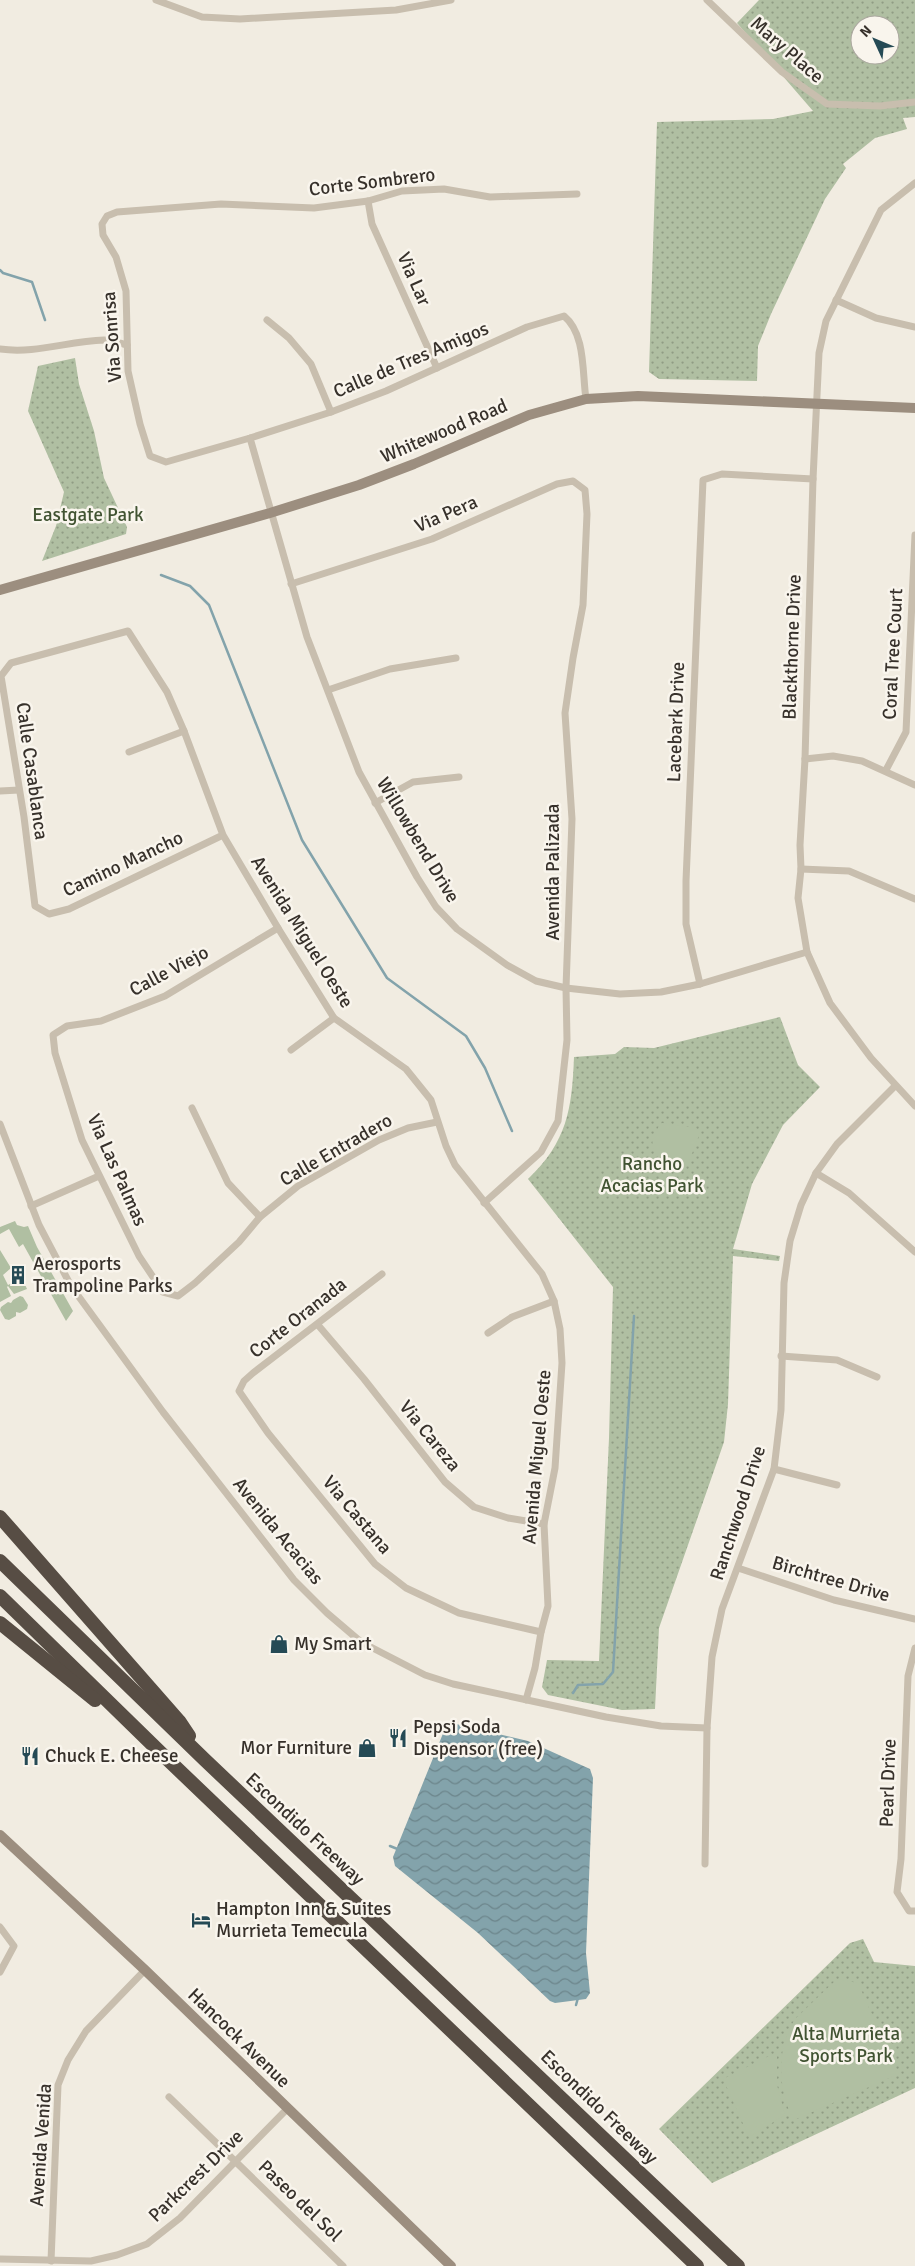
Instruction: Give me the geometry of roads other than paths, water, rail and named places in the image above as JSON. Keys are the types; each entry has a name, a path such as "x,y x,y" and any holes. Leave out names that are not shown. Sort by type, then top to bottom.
{"highway":[{"path":"0,1517 178,1721 204,1760"},
{"name":"Escondido Freeway","path":"0,1561 204,1760 738,2266"},
{"path":"0,1596 163,1755 697,2266"},
{"path":"0,1624 163,1755"}],"main road":[{"name":"Whitewood Road","path":"0,590 270,513 359,485 405,468 529,415 586,399 638,396 915,408"},
{"name":"Hancock Avenue","path":"0,1835 145,1970 287,2109 452,2266"}],"street":[{"path":"156,0 175,9 202,17 240,19 396,10 451,0"},
{"name":"Mary Place","path":"707,0 782,72 827,104 880,106 915,102"},
{"name":"Blackthorne Drive","path":"915,183 880,210 826,321 819,353 813,479 805,759 800,846 801,869 798,898 807,952 830,1003 851,1033 895,1086 915,1106"},
{"name":"Corte Sombrero","path":"140,210 221,204 314,208 368,202 402,191 444,189 490,197 577,194"},
{"name":"Via Lar","path":"368,202 372,224 437,368"},
{"name":"Via Sonrisa","path":"140,210 117,212 107,216 102,224 102,234 119,264 126,291 128,371 150,456 166,462 185,455"},
{"path":"836,300 876,318 915,327"},
{"name":"Calle de Tres Amigos","path":"185,455 250,438 331,412 386,391 527,326 564,316 572,323 579,337 586,399"},
{"path":"267,320 289,338 312,364 331,412"},
{"path":"0,349 17,352 106,340 127,345"},
{"name":"Willowbend Drive","path":"250,438 307,637 359,772 436,907 457,929 487,951 536,981 566,988 620,994 661,992 700,984 807,952"},
{"name":"Lacebark Drive","path":"700,984 686,924 686,881 700,508 703,480 722,474 813,479"},
{"name":"Via Pera","path":"291,584 432,540 557,484 573,481 585,490 587,514"},
{"name":"Avenida Palizada","path":"484,1203 542,1152 558,1121 567,1040 566,988 572,819 567,763 566,713 572,658 583,605 587,514"},
{"name":"Coral Tree Court","path":"886,770 906,732 914,601 915,536"},
{"name":"Calle Casablanca","path":"35,906 1,676 11,663 128,632"},
{"name":"Avenida Miguel Oeste","path":"128,632 167,692 224,835 278,928 334,1018 406,1069 431,1100 437,1122 455,1165 542,1274 554,1301 560,1329 562,1363 555,1468 544,1524 548,1606 526,1700"},
{"path":"328,690 390,669 456,658"},
{"path":"129,752 184,731"},
{"path":"805,759 833,756 862,761 915,784"},
{"path":"375,803 413,782 459,777"},
{"path":"0,791 19,790"},
{"name":"Camino Mancho","path":"35,906 49,914 68,909 224,835"},
{"path":"801,869 849,870 915,899"},
{"name":"Calle Viejo","path":"67,1026 101,1021 165,996 278,928"},
{"path":"291,1050 334,1018"},
{"name":"Via Las Palmas","path":"67,1026 53,1035 55,1053 82,1140 99,1176 139,1256 163,1292 178,1296 195,1283"},
{"name":"Ranchwood Drive","path":"705,1864 707,1728 712,1657 722,1609 774,1469 781,1410 784,1282 790,1241 801,1205 816,1174 837,1144 895,1086"},
{"path":"192,1108 228,1183 260,1217"},
{"name":"Calle Entradero","path":"195,1283 239,1242 260,1217 298,1186 379,1140 408,1128 437,1122"},
{"name":"Avenida Acacias","path":"0,1124 31,1206 71,1286 110,1342 262,1540 294,1580 327,1613 361,1642 425,1675 453,1684 661,1726 707,1728"},
{"path":"816,1174 849,1193 915,1252"},
{"path":"31,1206 99,1176"},
{"name":"Corte Oranada","path":"240,1392 244,1381 382,1274"},
{"path":"488,1333 512,1318 554,1301"},
{"name":"Via Careza","path":"318,1325 364,1379 444,1482 474,1507 508,1518 544,1524"},
{"path":"781,1356 837,1360 877,1377"},
{"name":"Via Castana","path":"240,1392 268,1433 375,1564 406,1588 459,1613 541,1632"},
{"path":"774,1469 837,1485"},
{"name":"Birchtree Drive","path":"738,1568 834,1600 915,1619"},
{"name":"Pearl Drive","path":"915,1648 908,1676 901,1859 897,1892 909,1911 915,1911"},
{"path":"0,1927 14,1946 0,1972"},
{"name":"Avenida Venida","path":"51,2261 58,2085 68,2060 86,2031 145,1970"},
{"name":"Paseo del Sol","path":"169,2097 343,2266"},
{"name":"Parkcrest Drive","path":"0,2259 91,2261 117,2255 147,2244 180,2218 287,2109"}],"water":[{"path":"456,1724 528,1741 590,1769 593,1778 586,1953 590,1993 586,1999 555,2003 550,2001 478,1933 395,1866 393,1857 444,1731 449,1725"}],"waterway":[{"path":"0,270 3,273 32,282 45,320"},
{"path":"161,575 190,586 209,605 302,840 387,978 466,1036 485,1068 512,1131"},
{"path":"573,1693 578,1685 603,1684 613,1672 634,1316"},
{"path":"390,1846 400,1850"},
{"path":"576,2005 578,1998"}],"place":[{"name":"Aerosports Trampoline Parks","path":"18,1275"},
{"name":"My Smart","path":"279,1644"},
{"name":"Pepsi Soda Dispensor (free)","path":"398,1738"},
{"name":"Mor Furniture","path":"367,1748"},
{"name":"Chuck E. Cheese","path":"30,1756"},
{"name":"Hampton Inn & Suites Murrieta Temecula","path":"201,1920"}],"park label":[{"name":"Eastgate Park","path":"88,515"},
{"name":"Rancho Acacias Park","path":"652,1175"},
{"name":"Alta Murrieta Sports Park","path":"846,2045"}]}
